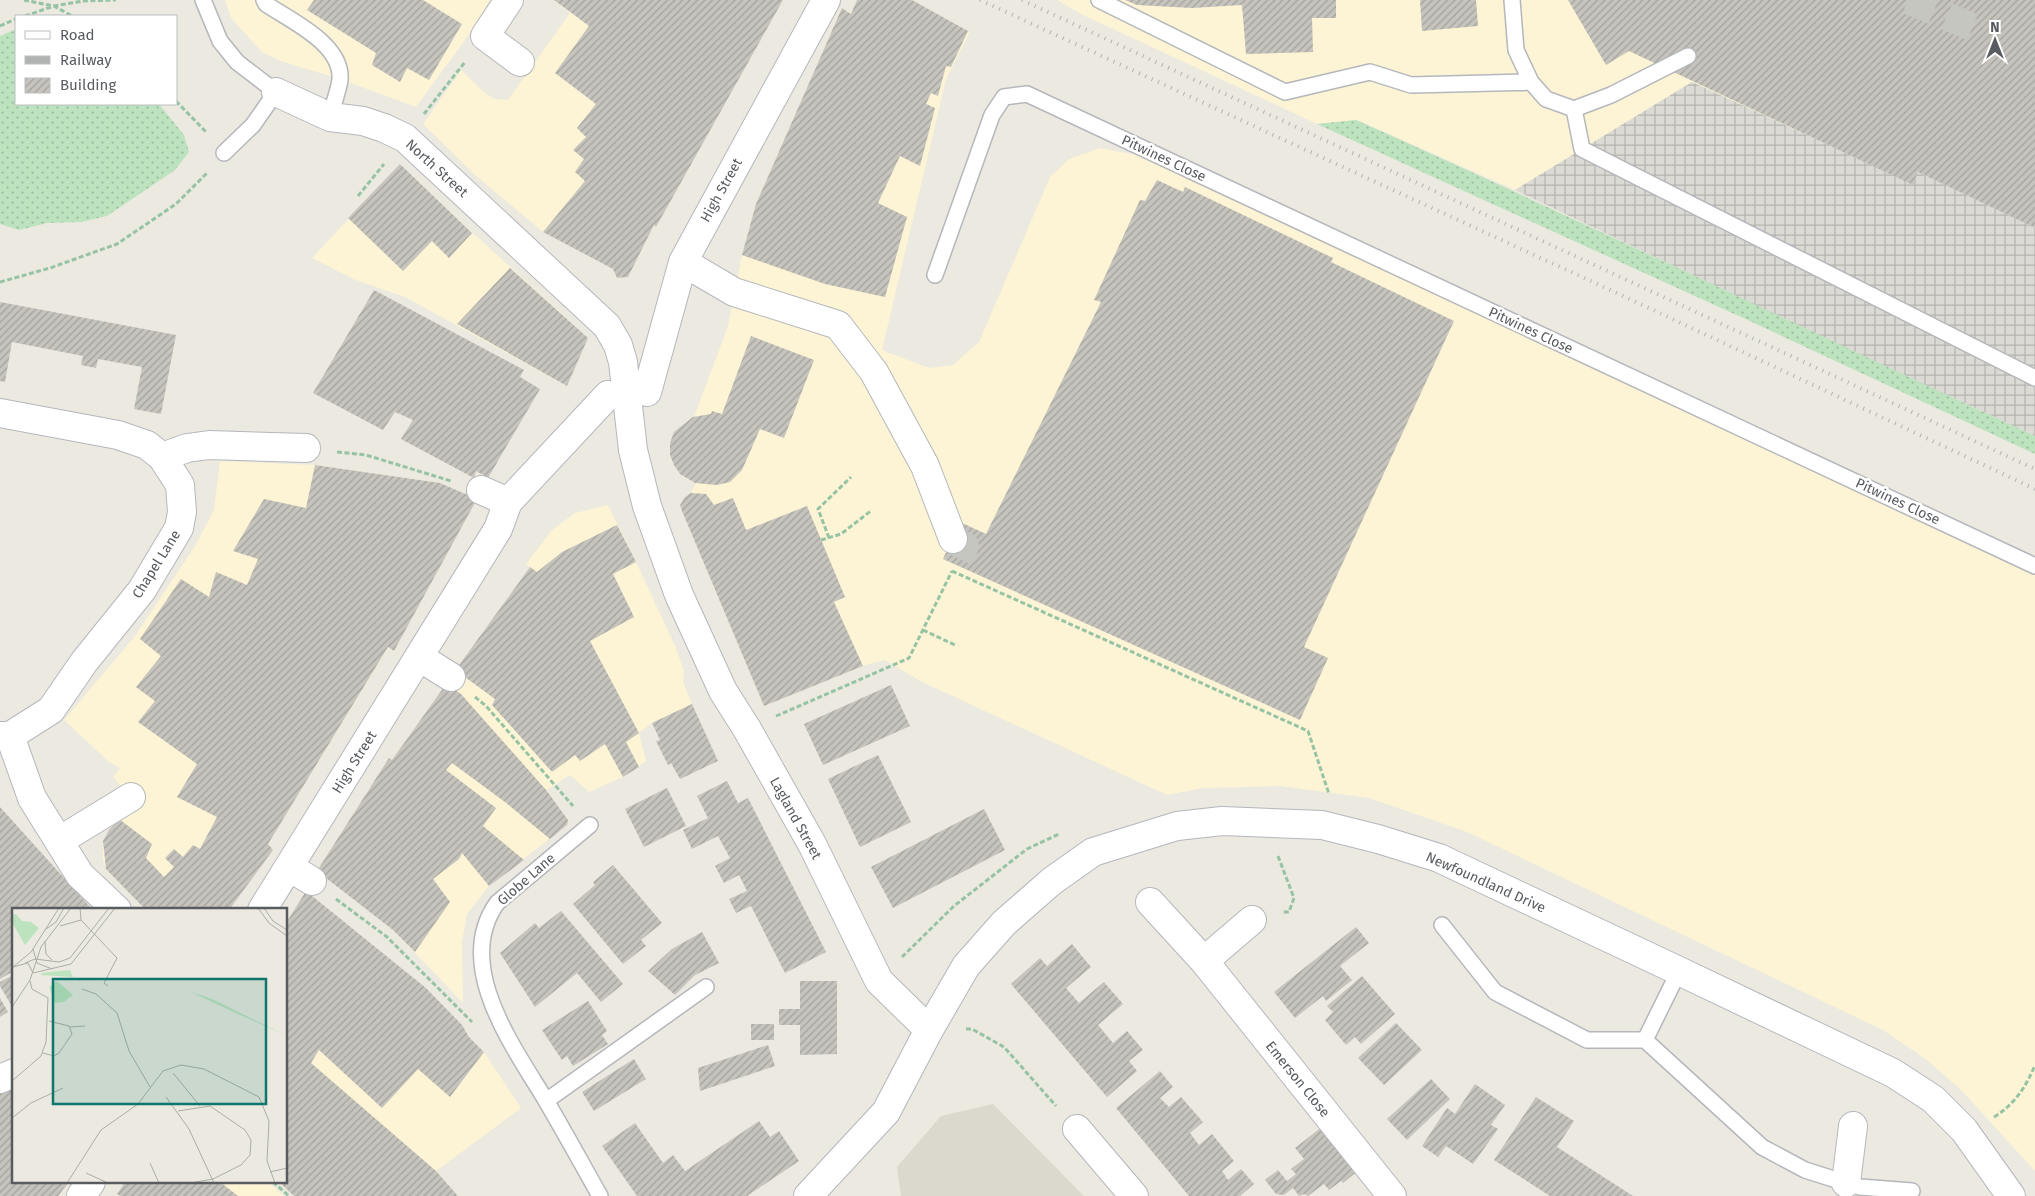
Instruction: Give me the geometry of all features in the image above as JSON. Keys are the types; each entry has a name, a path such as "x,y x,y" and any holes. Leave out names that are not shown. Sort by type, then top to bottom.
{"street":[{"path":"509,0 486,36 520,62"},
{"name":"High Street","path":"263,908 498,529 508,502 628,394 692,242 826,0"},
{"name":"North Street","path":"276,92 330,117 362,121 384,128 405,138 607,326 618,345 628,394"},
{"path":"683,262 734,292 838,325 874,372 925,466 954,552"},
{"name":"Lagland Street","path":"628,394 633,450 647,506 679,595 723,690 812,844 879,981 929,1030"},
{"name":"Chapel Lane","path":"0,414 118,436 147,445 162,457 180,485 182,512 180,528 142,590 84,662 51,710 5,736 32,798 80,875 115,908"},
{"path":"162,457 186,448 209,445 306,448"},
{"path":"481,490 508,502"},
{"path":"419,657 451,676"},
{"path":"60,841 131,797"},
{"name":"Newfoundland Drive","path":"929,1030 966,966 1004,923 1052,881 1093,852 1178,826 1222,821 1322,825 1378,839 1438,858 1893,1073 1933,1100 1964,1130 2011,1196"},
{"path":"289,867 312,881"},
{"name":"Emerson Close","path":"1150,902 1204,961 1392,1196"},
{"path":"1204,961 1252,920"},
{"path":"808,1196 886,1112 929,1030"},
{"path":"0,1079 12,1074"},
{"path":"1846,1183 1853,1126"},
{"path":"1077,1129 1134,1196"},
{"path":"82,1196 90,1184"}],"lane":[{"name":"North Street","path":"203,0 220,41 237,62 276,92"},
{"path":"264,0 266,4 323,41 337,59 340,79 330,117"},
{"path":"1099,0 1285,92 1370,72 1411,85 1531,82"},
{"path":"1512,0 1516,50 1531,82 1546,99 1574,109 1611,95 1688,56"},
{"path":"224,153 253,125 276,92"},
{"name":"Pitwines Close","path":"935,275 992,115 1004,97 1027,94 2035,566"},
{"path":"1574,109 1582,149 2035,378"},
{"name":"Globe Lane","path":"590,825 497,903 488,915 482,952 484,975 491,1001 504,1033 546,1101 600,1196"},
{"path":"1442,925 1495,992 1587,1040 1645,1040 1762,1147 1805,1170 1846,1183 1860,1187 1912,1191"},
{"path":"1645,1040 1679,971"},
{"path":"546,1101 706,987"}],"path":[{"path":"24,0 54,6 70,15"},
{"path":"28,15 54,6 83,1 116,0"},
{"path":"0,26 15,19"},
{"path":"358,196 486,36"},
{"path":"0,282 50,268 117,244 176,204 212,168 224,153 178,103"},
{"path":"306,448 366,455 481,490"},
{"path":"829,538 818,509 851,477"},
{"path":"821,540 841,534 872,510"},
{"path":"747,729 909,658 952,571 954,552"},
{"path":"952,571 1308,731 1332,802"},
{"path":"923,630 955,645"},
{"path":"451,676 486,706 590,825"},
{"path":"1252,920 1256,912 1289,912 1294,898 1279,862 1270,823"},
{"path":"312,881 388,937 469,1022 504,1033"},
{"path":"929,1030 972,1029 1004,1047 1077,1129"},
{"path":"1990,1120 2009,1108 2028,1081 2035,1065"},
{"path":"275,1184 289,1196"}],"shaded area":[{"path":"225,0 490,0 465,40 416,107 340,79 283,62 262,52 231,18"},
{"path":"554,0 783,0 656,227 654,226 628,277 617,278 613,269 543,232 476,176 423,124 461,70 486,94 495,99 508,100 570,13"},
{"path":"857,0 912,0 970,32 946,79 882,350 929,368 953,365 979,342 1050,177 1069,159 1100,148 1142,156 2035,574 2035,1171 1962,1091 1927,1060 1883,1030 1467,832 1369,798 1280,786 1204,788 1167,795 922,682 885,660 863,666 764,706 682,511 680,505 685,497 691,493 695,484 680,474 674,465 670,455 670,443 674,432 694,417 728,326 742,255 756,204 842,8 851,13"},
{"path":"1057,0 2035,0 2035,228 1919,172 1913,185 1692,82 1515,190 1357,120 1317,124 1083,15"},
{"path":"1692,82 1913,184 1918,172 2035,228 2035,436 1515,190"},
{"path":"400,164 588,338 567,386 405,297 353,279 312,258"},
{"path":"220,461 315,465 440,483 477,499 394,651 388,648 268,844 273,850 230,908 144,908 106,869 103,860 103,841 131,797 113,777 120,768 109,762 64,720 135,636 195,546 214,510"},
{"path":"608,505 676,648 684,671 683,682 692,704 652,723 639,733 646,761 623,777 589,792 570,775 547,790 568,820 567,825 489,886 467,914 462,942 463,1003 393,930 317,871 389,758 392,760 530,567 526,564 552,530 575,513"},
{"path":"306,891 426,988 462,1025 469,1037 484,1052 521,1108 436,1171 458,1196 294,1196 281,1184 288,1184 288,920"},
{"path":"993,1104 1084,1196 901,1196 897,1167 941,1116"},
{"path":"124,1184 270,1184 284,1196 120,1196 117,1194"}],"green space":[{"path":"15,29 15,105 160,105 184,135 189,152 175,170 107,216 81,222 47,223 19,230 0,224 0,36"},
{"path":"1356,120 1611,237 2035,436 2035,454 1752,322 1317,124"}],"building":[{"path":"314,0 423,0 462,24 429,80 407,68 400,82 372,65 376,53 307,10"},
{"path":"554,0 783,0 656,227 654,225 628,277 617,278 613,269 543,232 585,181 575,172 584,159 573,150 586,137 577,128 596,104 555,73 589,26"},
{"path":"857,0 912,0 968,31 951,67 946,66 938,96 931,93 926,104 935,108 920,166 900,156 878,203 907,217 885,297 825,284 742,255 756,204 842,8 851,14"},
{"path":"1125,0 1336,0 1336,18 1312,18 1313,52 1246,54 1242,5 1192,8 1137,5"},
{"path":"1420,0 1476,0 1478,26 1422,31"},
{"path":"1568,0 2035,0 2035,228 1918,172 1913,185 1629,51 1606,65"},
{"path":"400,164 472,233 449,258 432,241 403,271 348,218"},
{"path":"1157,180 1183,192 1185,187 1333,258 1331,262 1454,321 1304,647 1328,658 1300,720 943,559 960,522 986,534 1101,302 1094,300 1140,200 1145,201"},
{"path":"510,268 588,338 567,386 457,324"},
{"path":"374,290 524,370 520,377 540,389 488,478 476,471 474,478 401,439 413,420 395,412 383,430 313,393"},
{"path":"0,302 176,335 161,414 134,409 142,367 98,359 96,368 81,365 83,356 12,342 5,382 0,381"},
{"path":"751,336 814,360 784,438 760,429 742,470 730,482 717,485 695,483 680,474 674,465 670,455 670,443 674,432 693,417 711,414 712,411 722,414"},
{"path":"315,465 440,483 477,499 394,651 388,647 268,844 273,850 230,908 144,908 106,869 103,841 109,830 119,819 152,844 146,858 164,877 174,867 165,858 174,849 183,857 193,845 200,849 217,817 177,797 197,764 138,722 155,701 136,687 161,656 140,639 181,579 209,597 216,572 247,585 258,559 233,551 264,499 306,508"},
{"path":"691,493 706,494 714,505 733,498 746,530 807,506 845,597 834,602 863,666 764,706 682,511 680,505 685,497"},
{"path":"617,525 636,562 613,574 634,617 590,641 639,733 626,742 639,767 623,777 605,744 580,761 575,755 552,772 492,705 495,699 458,672 457,668 530,567 537,572 562,552"},
{"path":"891,685 910,726 823,765 804,724"},
{"path":"449,686 461,694 547,791 568,820 567,825 550,839 505,802 452,763 446,770 496,808 483,826 524,860 489,886 462,853 459,859 433,879 450,902 415,952 393,930 317,871 389,758 392,760 444,687"},
{"path":"692,704 718,761 680,779 671,763 668,765 656,741 660,740 652,723"},
{"path":"878,755 911,822 860,847 828,779"},
{"path":"727,781 738,803 748,798 826,952 785,973 751,906 736,913 729,899 747,891 739,875 724,883 715,866 730,858 718,836 692,849 683,830 708,818 697,796"},
{"path":"667,788 686,826 644,847 625,809"},
{"path":"0,807 91,908 12,908 12,972 0,979"},
{"path":"984,809 1005,850 893,908 871,867"},
{"path":"613,865 662,923 641,940 646,946 623,964 573,904 595,885 593,882"},
{"path":"306,891 426,988 462,1025 469,1037 484,1052 450,1097 418,1069 382,1108 319,1050 311,1063 436,1171 458,1196 294,1196 281,1184 288,1184 288,920"},
{"path":"561,911 623,984 601,1002 577,973 535,1007 500,953 535,923 539,928"},
{"path":"1356,927 1369,943 1340,966 1352,980 1326,1001 1323,996 1295,1018 1274,992"},
{"path":"702,932 719,963 695,975 675,995 648,971 672,949"},
{"path":"1072,944 1091,967 1066,988 1079,1003 1104,982 1123,1004 1098,1025 1113,1043 1127,1031 1143,1050 1129,1061 1137,1071 1107,1097 1011,984 1040,958 1047,966"},
{"path":"12,976 12,1007 0,986 0,982"},
{"path":"1362,976 1395,1014 1361,1044 1355,1037 1346,1045 1325,1020 1333,1012 1327,1006"},
{"path":"800,981 837,981 837,1054 800,1055 800,1025 779,1025 779,1009 800,1009"},
{"path":"0,998 8,1012 0,1017"},
{"path":"588,1001 607,1031 602,1035 608,1044 573,1066 567,1056 562,1060 542,1030"},
{"path":"1396,1023 1422,1050 1384,1085 1358,1058"},
{"path":"751,1024 774,1024 774,1040 751,1040"},
{"path":"768,1045 775,1066 700,1091 698,1068"},
{"path":"634,1059 646,1079 594,1111 582,1092"},
{"path":"1160,1071 1173,1087 1160,1098 1169,1107 1181,1097 1203,1122 1190,1133 1199,1145 1212,1134 1234,1161 1222,1171 1228,1180 1241,1169 1254,1184 1240,1196 1189,1196 1116,1108"},
{"path":"1431,1079 1450,1099 1407,1140 1387,1119"},
{"path":"1475,1084 1505,1105 1491,1125 1498,1129 1473,1164 1446,1146 1438,1157 1422,1146 1447,1108 1455,1114"},
{"path":"12,1088 12,1184 67,1184 58,1196 0,1196 0,1093"},
{"path":"1536,1097 1574,1121 1557,1147 1633,1196 1550,1196 1494,1160"},
{"path":"759,1121 770,1137 779,1131 799,1161 747,1196 637,1196 602,1146 635,1123 663,1163 673,1155 685,1171"},
{"path":"1323,1126 1359,1170 1343,1183 1341,1181 1329,1190 1324,1184 1308,1196 1304,1194 1299,1196 1293,1188 1284,1195 1276,1194 1265,1180 1278,1170 1287,1181 1296,1174 1291,1169 1304,1159 1295,1148"},
{"path":"124,1184 223,1184 238,1196 120,1196 117,1194"}],"tunnel":[{"path":"1908,0 1982,31"},
{"path":"953,539 965,546 956,565"}],"railway":[{"path":"980,0 1619,294 2035,489"},
{"path":"1022,0 2035,469"}]}
